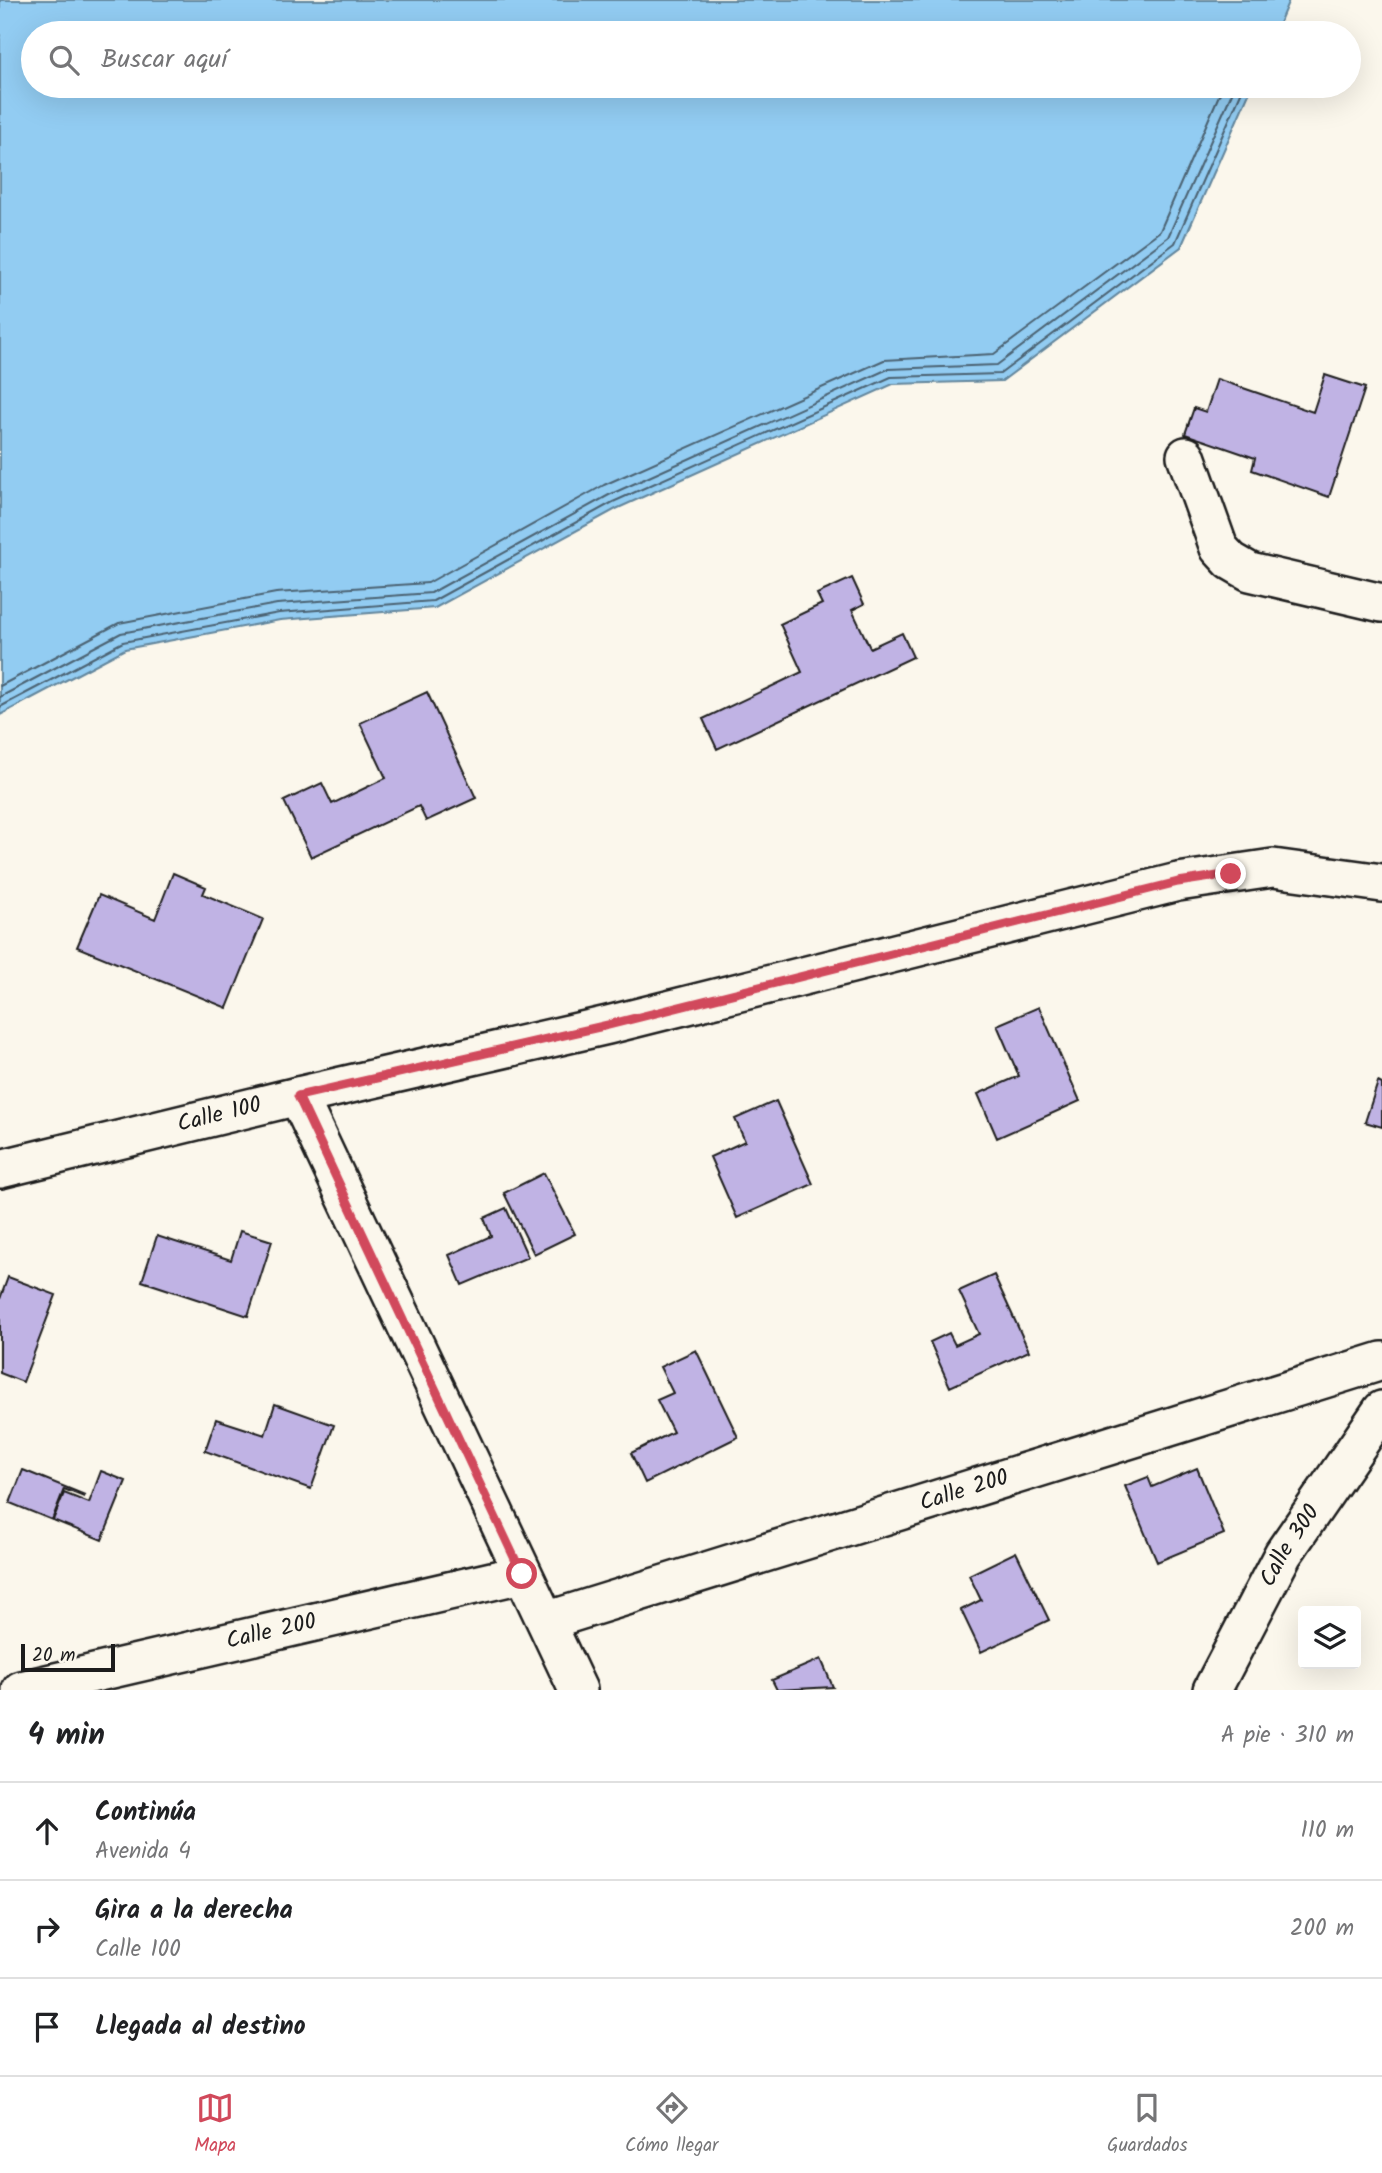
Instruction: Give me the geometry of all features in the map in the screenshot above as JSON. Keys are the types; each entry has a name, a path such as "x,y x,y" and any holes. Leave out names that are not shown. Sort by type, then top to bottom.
{"street":[{"path":"1186,456 1219,548 1231,561 1250,572 1382,603"},
{"name":"Calle 100","path":"0,1169 298,1096 608,1025 1178,882 1273,868 1382,883"},
{"path":"298,1096 578,1690"},
{"name":"Calle 200","path":"546,1622 1382,1361"},
{"name":"Calle 300","path":"1212,1690 1283,1554 1382,1410"},
{"name":"Calle 200","path":"21,1690 522,1574"}],"water":[{"path":"0,0 1289,0 1280,21 21,21 21,98 1247,98 1181,247 1002,381 893,384 616,509 435,608 280,620 125,649 0,715"}],"building":[{"path":"1325,375 1365,388 1329,497 1252,470 1255,458 1185,434 1194,408 1206,412 1217,379 1313,412"},
{"path":"852,578 864,604 852,610 870,648 902,633 913,657 717,749 703,719 802,672 780,624 822,604 817,594"},
{"path":"427,692 476,798 426,821 419,806 311,857 284,801 322,783 332,804 386,778 360,723"},
{"path":"173,873 206,887 203,894 263,919 227,1008 77,947 99,895 155,919"},
{"path":"1039,1007 1080,1101 997,1138 978,1094 1019,1076 997,1025"},
{"path":"1378,1082 1382,1084 1382,1127 1365,1122"},
{"path":"776,1101 813,1184 737,1218 710,1157 745,1141 735,1119"},
{"path":"544,1173 575,1234 534,1254 504,1193"},
{"path":"506,1208 528,1257 462,1285 449,1255 491,1236 484,1218"},
{"path":"240,1231 272,1241 248,1316 142,1281 157,1236 231,1260"},
{"path":"994,1275 1029,1351 950,1387 930,1342 949,1333 955,1345 979,1334 959,1291"},
{"path":"8,1277 56,1295 23,1382 0,1373 0,1299"},
{"path":"696,1350 738,1437 645,1483 631,1453 673,1432 657,1400 673,1393 660,1367"},
{"path":"275,1404 334,1425 311,1489 205,1451 216,1419 265,1435"},
{"path":"1197,1468 1224,1534 1157,1562 1125,1486 1148,1477 1152,1487"},
{"path":"23,1470 85,1495 84,1497 64,1489 52,1520 10,1503"},
{"path":"101,1471 126,1481 102,1540 53,1520 64,1493 89,1503"},
{"path":"1016,1552 1049,1620 981,1652 961,1610 981,1600 969,1575"},
{"path":"821,1659 833,1687 777,1690 772,1680"}],"route":[{"path":"522,1574 298,1096 608,1025 1178,882 1231,874"}]}
